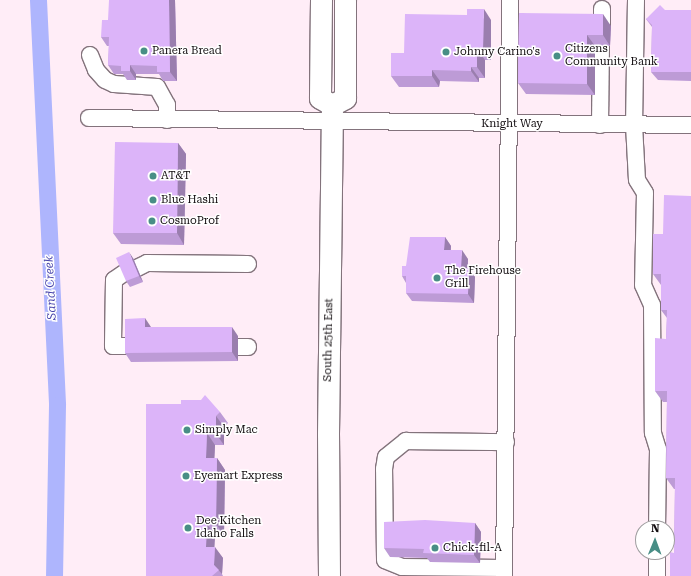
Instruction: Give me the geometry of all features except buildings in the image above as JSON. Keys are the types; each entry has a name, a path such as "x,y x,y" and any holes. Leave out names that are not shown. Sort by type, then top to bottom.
{"main road":[{"path":"321,0 320,98 332,114 345,98 345,0"},
{"name":"South 25th East","path":"330,576 328,434 332,114"}],"street":[{"path":"506,442 406,441 386,457 384,469 385,560 402,567 504,572 506,442 510,0"},
{"path":"636,0 634,125 637,180 645,193 643,285 652,305 653,433 658,449 657,520"},
{"path":"602,9 602,26"},
{"path":"600,125 601,46"},
{"path":"90,55 96,70 105,80 114,84 153,84 157,87 167,105 167,120"},
{"name":"Knight Way","path":"89,118 167,120 332,114 509,124 691,125"},
{"path":"131,346 113,346 114,280 131,270 148,263 248,264"},
{"path":"657,560 657,576"}],"waterway":[{"name":"Sand Creek","path":"38,0 57,405 54,576"}],"place":[{"name":"Panera Bread","path":"144,51"},
{"name":"Johnny Carino's","path":"446,52"},
{"name":"Citizens Community Bank","path":"557,56"},
{"name":"AT&T","path":"153,176"},
{"name":"Blue Hashi","path":"153,200"},
{"name":"CosmoProf","path":"152,221"},
{"name":"The Firehouse Grill","path":"437,278"},
{"name":"Simply Mac","path":"187,430"},
{"name":"Eyemart Express","path":"186,476"},
{"name":"Dee Kitchen Idaho Falls","path":"188,528"},
{"name":"Chick-fil-A","path":"435,548"}]}
